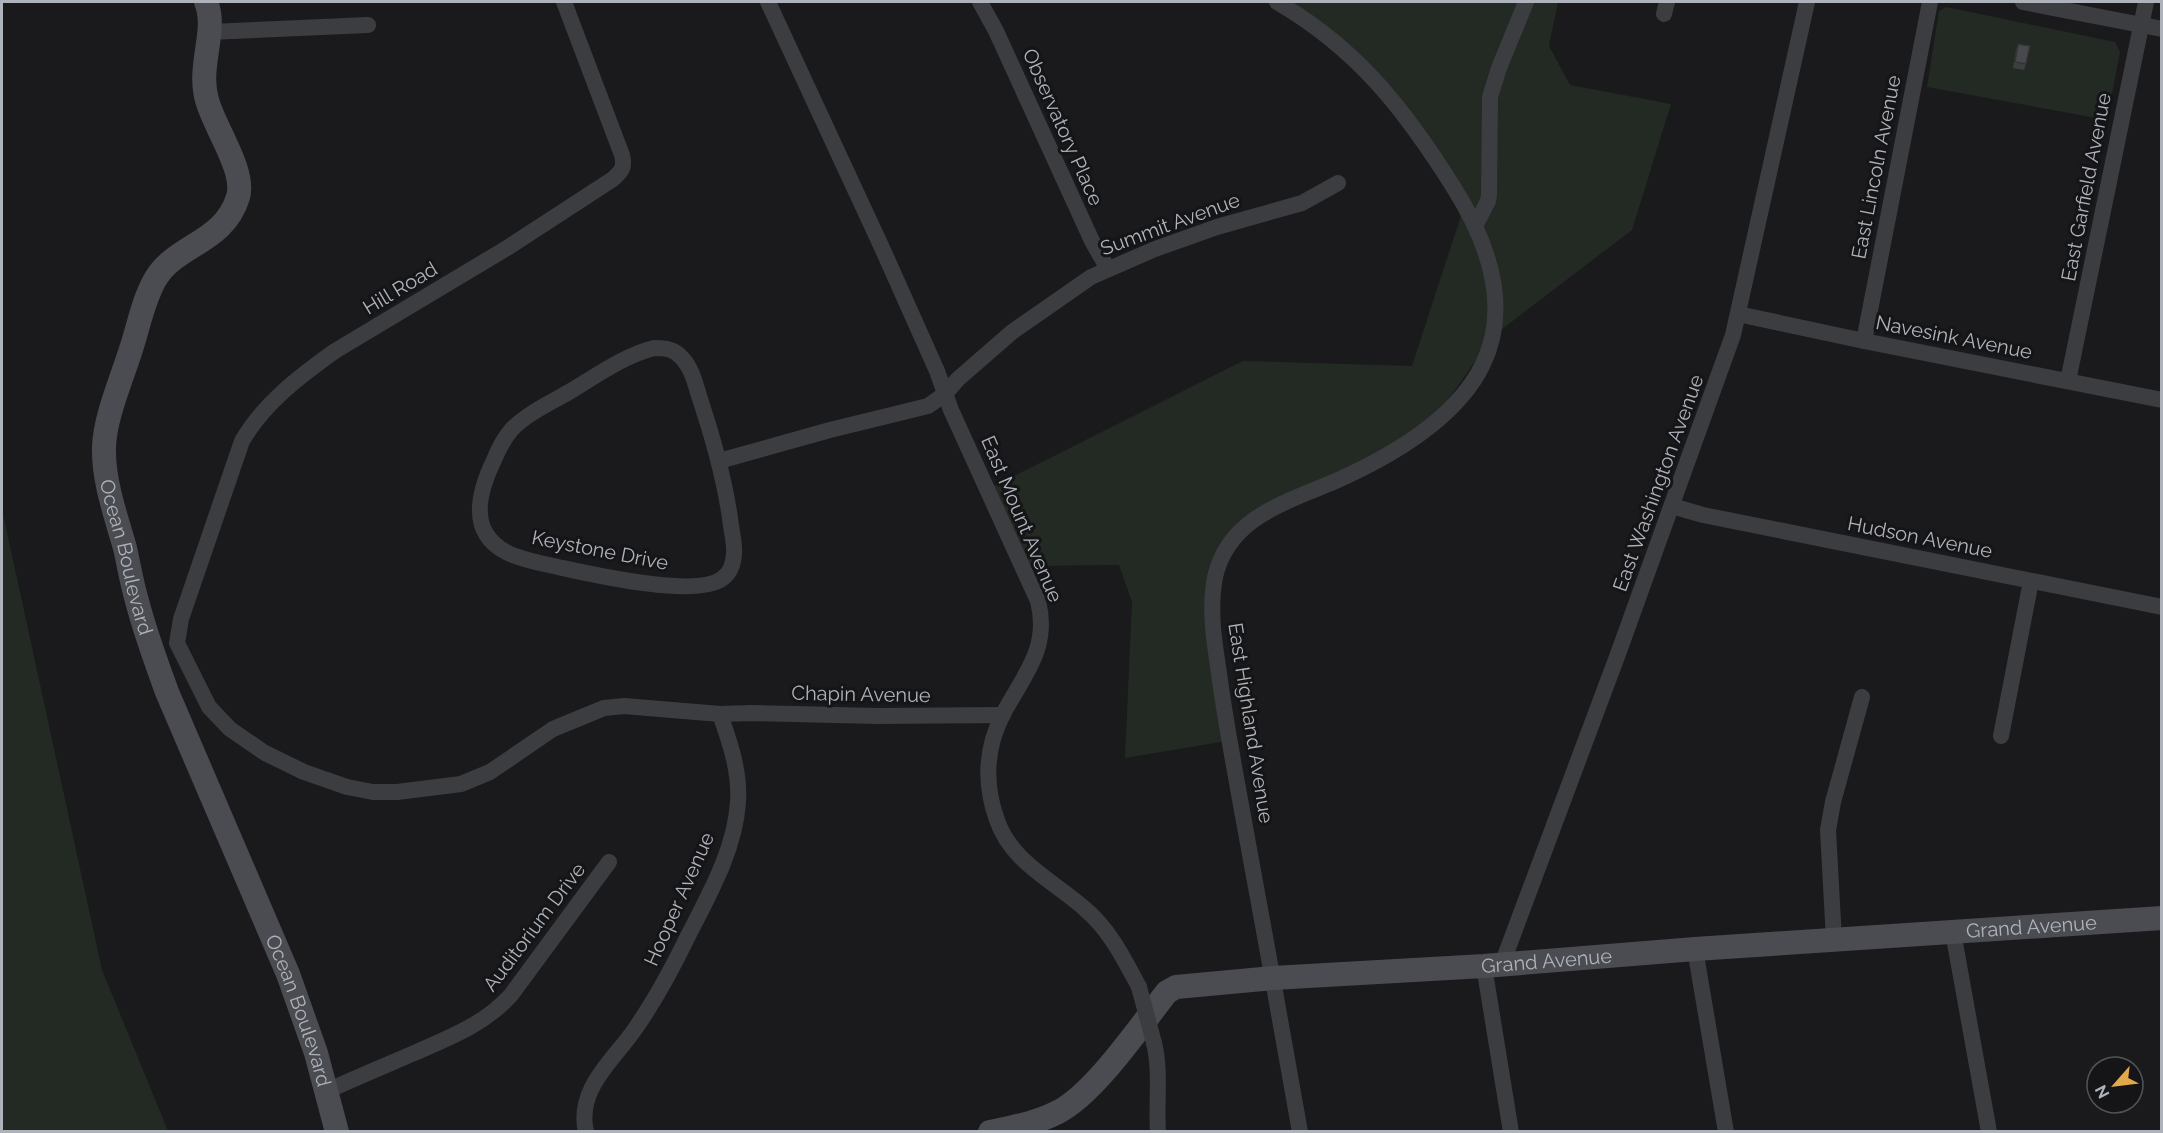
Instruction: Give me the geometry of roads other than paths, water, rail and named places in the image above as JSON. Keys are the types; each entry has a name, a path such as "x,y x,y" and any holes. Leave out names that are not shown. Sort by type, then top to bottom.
{"street":[{"name":"Ocean Boulevard","path":"206,2 210,23 204,63 206,98 239,179 240,191 231,215 220,227 168,265 156,277 111,414 104,444 105,460 113,505 150,645 167,692 288,974 327,1091 337,1131"},
{"name":"Hill Road","path":"564,2 622,155 624,164 621,171 613,179 507,248 336,351 310,369 267,407 253,422 242,441 182,619 177,643 209,707 230,729 265,753 304,772 347,787 373,792 397,792 461,784 490,772 553,729 604,708 624,706 720,714"},
{"name":"East Mount Avenue","path":"768,2 883,250 1038,601 1042,630 1040,644 1014,698 1003,715 991,748 987,779 992,804 1003,835 1026,863 1086,909 1101,925 1116,944 1139,987 1158,1059 1156,1104 1158,1131"},
{"name":"Observatory Place","path":"980,2 996,31 1092,241 1108,269"},
{"name":"East Highland Avenue","path":"1277,2 1325,32 1353,56 1381,86 1421,136 1461,199 1475,226 1493,275 1497,296 1490,351 1472,384 1453,406 1430,426 1384,457 1275,506 1246,525 1230,542 1215,578 1212,600 1213,634 1222,700 1300,1131"},
{"path":"1475,226 1489,195 1490,98 1499,68 1526,2"},
{"name":"East Washington Avenue","path":"1511,1131 1493,965 1672,506 1717,383 1738,314 1807,2"},
{"name":"East Lincoln Avenue","path":"1864,341 1930,2"},
{"path":"2023,2 2162,29"},
{"name":"East Garfield Avenue","path":"2068,381 2145,2"},
{"path":"209,32 368,25"},
{"name":"Summit Avenue","path":"945,394 958,379 1020,325 1091,277 1155,249 1217,227 1302,203 1338,183"},
{"name":"Navesink Avenue","path":"1738,314 2162,400"},
{"name":"Keystone Drive","path":"654,348 674,351 684,358 698,392 719,461 734,554 732,566 722,580 704,585 665,586 586,573 507,553 489,538 479,515 479,503 487,474 511,430 527,417 629,357 654,348"},
{"path":"719,461 928,406 945,394"},
{"name":"Hudson Avenue","path":"1672,506 1703,515 2162,607"},
{"path":"2001,736 2031,581"},
{"path":"1834,940 1828,830 1833,802 1862,697"},
{"name":"Chapin Avenue","path":"720,714 1003,715"},
{"name":"Hooper Avenue","path":"586,1131 583,1121 588,1093 596,1078 635,1030 663,987 706,902 732,836 738,801 737,772 734,754 720,714"},
{"name":"Auditorium Drive","path":"327,1091 457,1034 488,1017 511,995 609,862"},
{"name":"Grand Avenue","path":"990,1131 1023,1125 1056,1113 1079,1098 1167,992 1176,987 1273,978 1493,965 1695,949 2162,918"},
{"path":"1953,932 1989,1131"},
{"path":"1695,949 1726,1131"}]}
